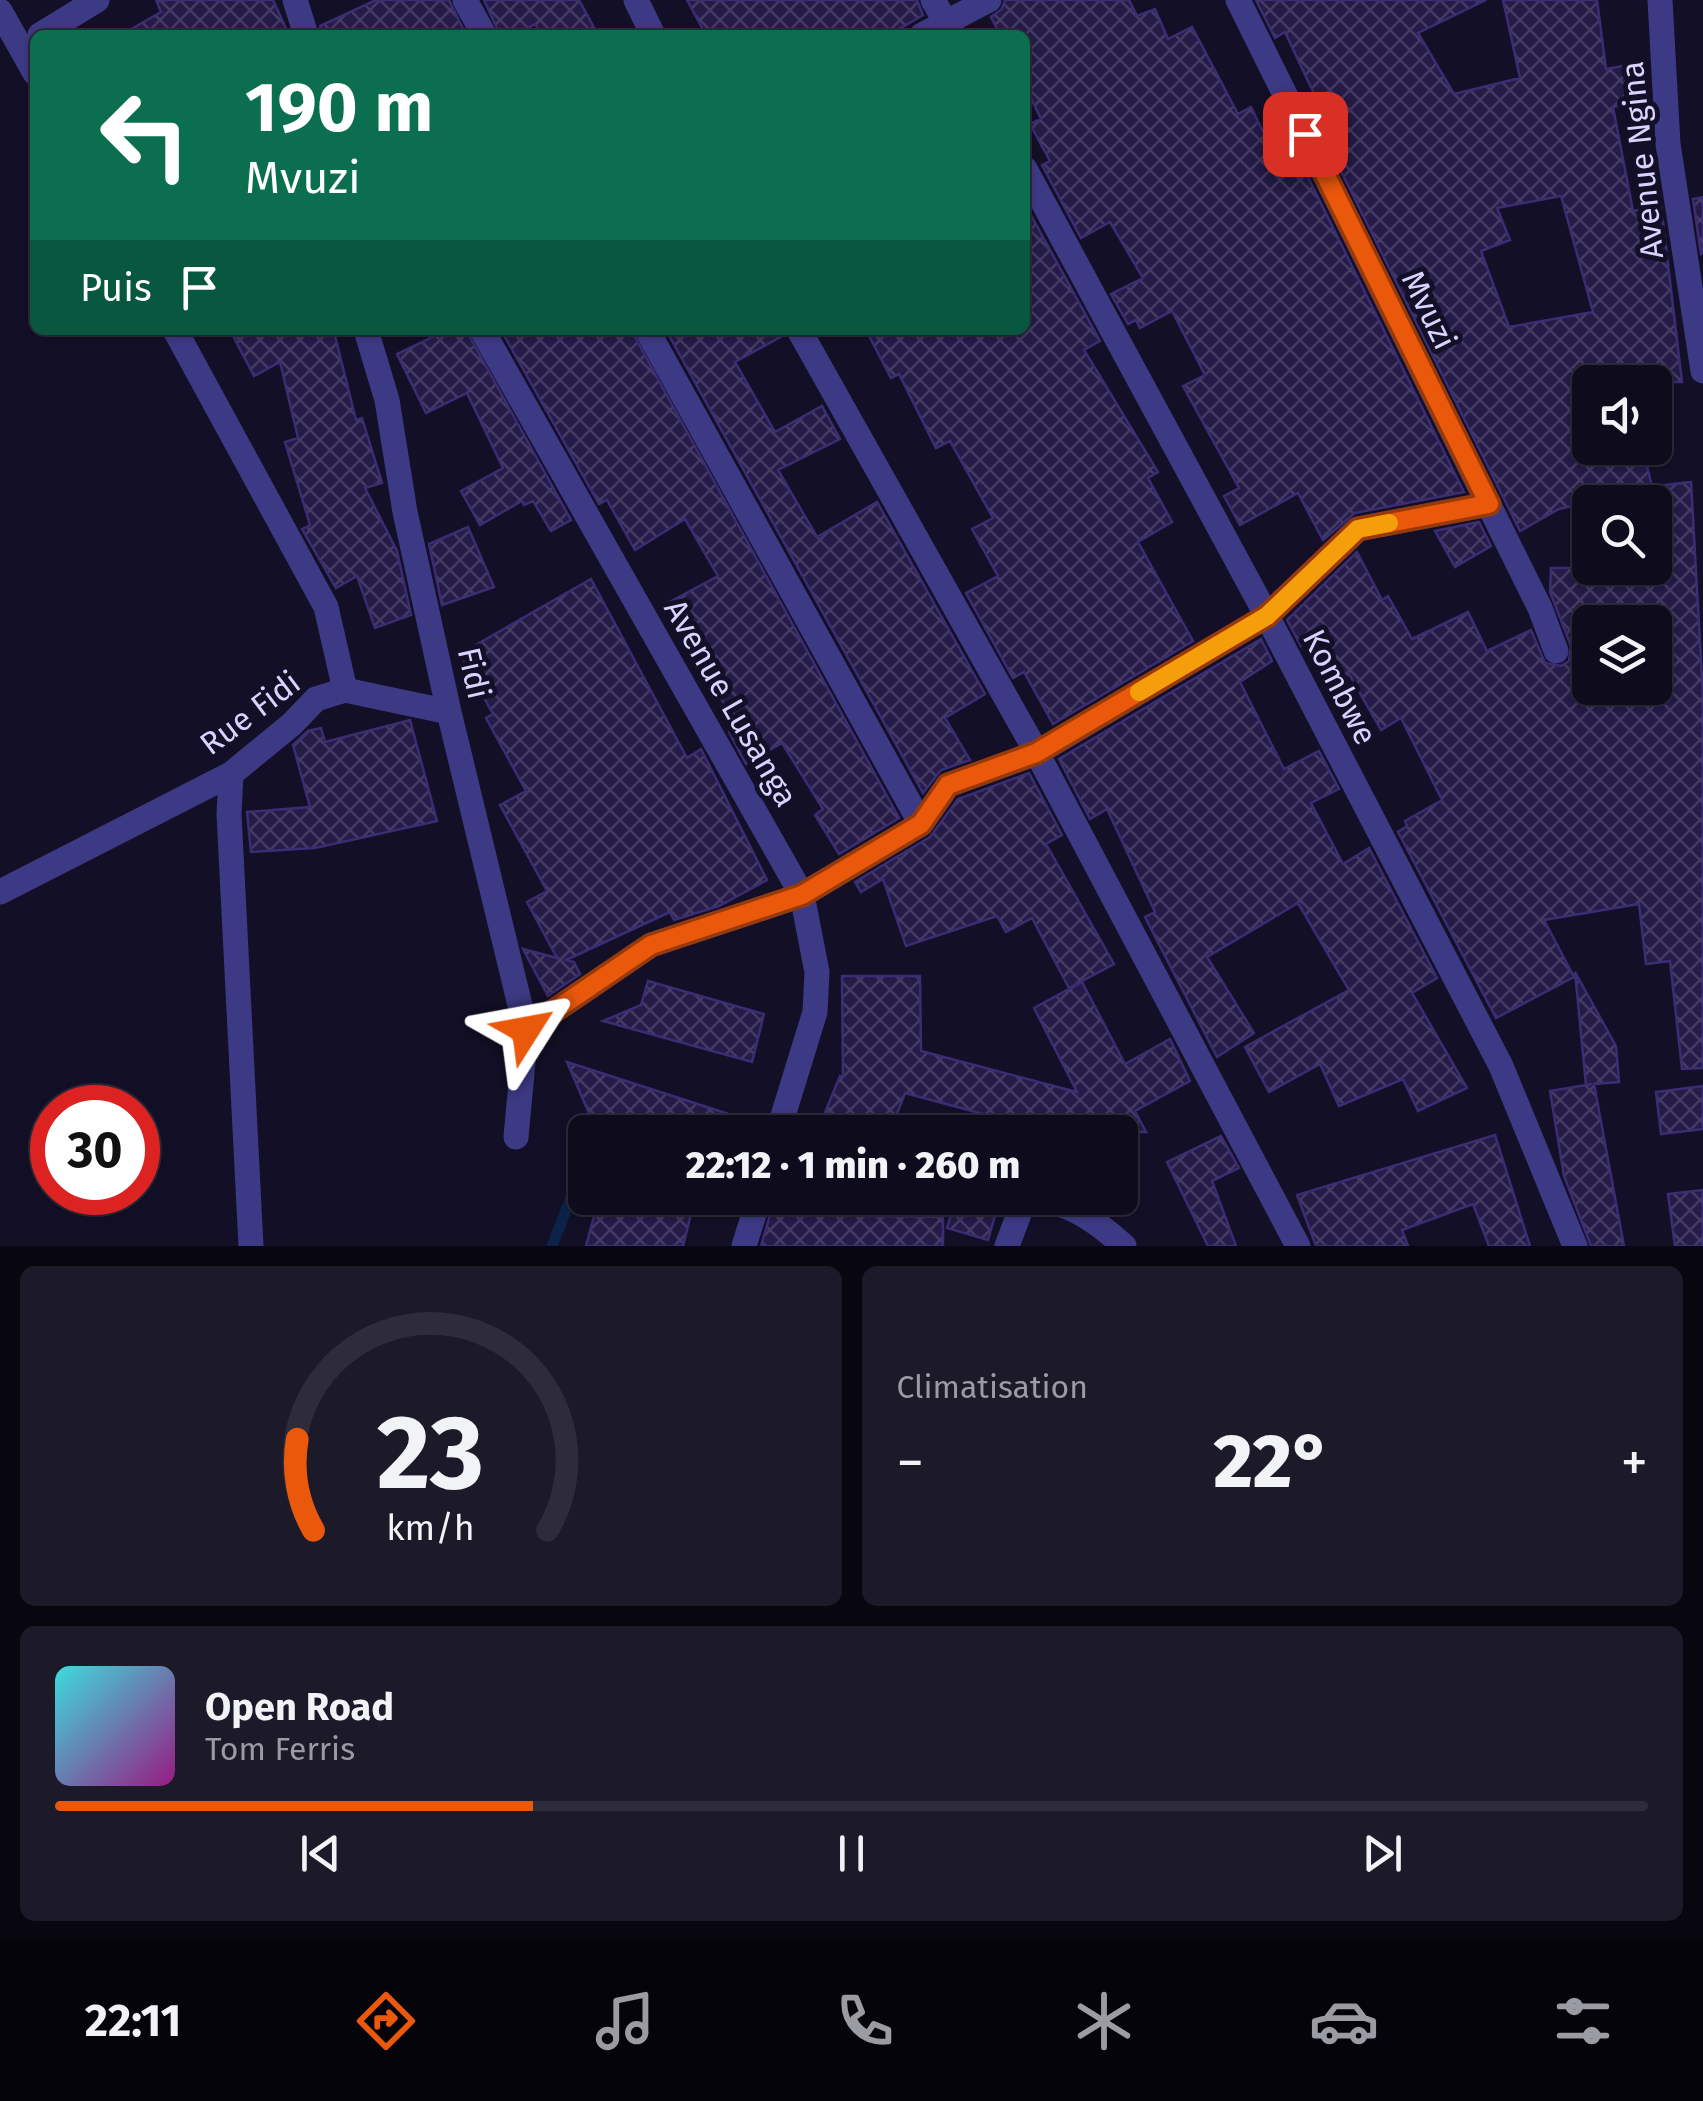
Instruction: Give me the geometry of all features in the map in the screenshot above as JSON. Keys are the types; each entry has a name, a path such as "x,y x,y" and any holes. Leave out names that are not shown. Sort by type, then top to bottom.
{"street":[{"path":"49,30 98,0"},
{"path":"295,0 304,30"},
{"path":"465,0 481,30"},
{"path":"636,0 651,30"},
{"path":"944,19 989,0"},
{"name":"Mvuzi","path":"1238,0 1540,608 1556,651"},
{"name":"Avenue Ngina","path":"1660,0 1668,144 1703,371"},
{"path":"0,10 24,45"},
{"name":"Kombwe","path":"1030,178 1267,616 1501,1066 1576,1246"},
{"name":"Rue Fidi","path":"0,892 231,774 316,699 345,690 326,607 179,335"},
{"name":"Fidi","path":"368,335 387,400 405,512 526,1030 516,1137"},
{"name":"Avenue Lusanga","path":"485,335 802,895 817,972 815,1012 783,1115"},
{"path":"650,335 921,824"},
{"path":"802,335 1036,753 1298,1246"},
{"path":"526,1030 651,945 802,895 921,824 948,785 1036,753 1267,616 1358,529 1489,504"},
{"path":"345,690 450,712"},
{"path":"231,774 228,814 251,1246"},
{"path":"1007,1246 1022,1206 1032,1201 1066,1206 1124,1246"},
{"path":"744,1246 754,1215"}],"building":[{"path":"156,0 273,0 287,30 130,30 161,12"},
{"path":"376,0 449,0 464,30 321,30 320,26"},
{"path":"484,0 579,0 595,30 538,30 535,24 525,30 498,30"},
{"path":"687,0 917,0 923,15 898,30 703,30"},
{"path":"1005,0 1129,0 1137,16 1155,9 1168,39 1192,27 1238,114 1251,107 1268,142 1286,133 1464,492 1355,513 1323,540 1298,493 1240,525 1224,496 1239,488 1183,386 1205,375 1172,311 1140,328 1136,320 1128,324 1111,294 1143,278 1110,222 1081,238 1042,165 1050,161 1030,124 1041,119 1030,96 1030,30 998,30 991,17 1002,9"},
{"path":"1256,0 1486,0 1418,33 1454,94 1520,78 1503,0 1597,0 1606,69 1623,66 1629,104 1613,107 1633,211 1661,205 1682,382 1672,382 1672,365 1572,365 1572,465 1647,465 1652,485 1572,485 1572,506 1520,531 1314,117 1323,113 1285,32 1275,38","holes":["1561,196 1593,312 1509,327 1481,251 1510,240 1497,208"]},
{"path":"1703,197 1703,253 1701,254 1693,199"},
{"path":"1030,218 1100,341 1084,350 1158,472 1148,478 1172,522 1138,542 1193,641 1053,724 1024,672 1013,678 966,593 998,576 972,529 993,518 950,441 936,448 899,374 891,378 869,335 1030,335"},
{"path":"233,335 335,335 356,420 362,418 382,483 365,488 397,551 411,615 375,628 357,576 336,588 302,529 310,525 285,442 298,438 280,362 254,376"},
{"path":"437,335 469,335 571,520 551,531 533,501 524,505 522,501 480,525 461,491 503,468 467,393 426,413 397,354"},
{"path":"504,335 634,335 899,818 839,854 815,815 823,809 782,743 746,764 729,732 738,727 713,685 721,681 693,627 683,632 666,604 718,576 685,519 635,550 607,500 599,504"},
{"path":"669,335 784,335 735,362 775,432 822,406 840,439 778,470 817,537 877,502 985,694 945,718 970,760 941,770 923,793"},
{"path":"1691,482 1703,696 1703,1068 1682,1069 1670,961 1646,964 1639,904 1544,920 1574,977 1496,1018 1398,832 1407,826 1405,821 1442,800 1401,718 1381,730 1349,674 1337,681 1313,640 1301,646 1287,620 1357,552 1382,600 1388,596 1412,639 1468,612 1487,651 1531,630 1545,663 1561,666 1569,661 1571,646 1550,592 1551,568 1572,568 1572,585 1672,585 1672,485 1664,485"},
{"path":"1479,522 1491,546 1455,567 1435,531"},
{"path":"468,527 494,587 442,605 429,544"},
{"path":"591,579 687,758 701,749 767,880 719,906 674,920 670,912 566,960 574,962 580,974 548,996 523,949 557,958 527,902 547,891 500,805 526,791 486,718 493,714 460,654"},
{"path":"1261,639 1272,661 1240,682 1284,769 1319,751 1339,789 1311,803 1343,864 1369,848 1437,978 1412,993 1467,1088 1418,1111 1403,1079 1339,1106 1320,1064 1269,1092 1245,1047 1349,990 1298,903 1207,957 1254,1033 1217,1057 1145,917 1155,912 1107,809 1090,819 1059,759"},
{"path":"410,720 437,821 315,848 251,852 247,812 310,807 293,745 308,731 321,728 325,742"},
{"path":"1029,773 1062,835 1046,844 1114,964 1069,988 1032,918 1006,932 997,916 906,946 883,879 861,892 855,882 930,837 958,799"},
{"path":"1575,972 1616,1046 1619,1082 1594,1084 1624,1246 1591,1246 1564,1176 1550,1091 1586,1085"},
{"path":"842,976 920,976 921,1051 1077,1092 1034,1008 1082,982 1125,1064 1170,1039 1190,1081 1135,1111 1137,1115 987,1115 905,1093 897,1115 824,1115 840,1076 843,1077"},
{"path":"648,981 764,1014 752,1062 603,1021 641,1005"},
{"path":"567,1062 732,1115 590,1115"},
{"path":"1703,1086 1703,1129 1661,1134 1656,1092"},
{"path":"1495,1135 1530,1246 1489,1246 1473,1204 1402,1230 1408,1246 1316,1246 1297,1195"},
{"path":"1221,1136 1239,1168 1212,1181 1236,1246 1208,1246 1167,1162"},
{"path":"1703,1190 1703,1246 1675,1246 1668,1194"},
{"path":"594,1215 691,1215 683,1246 586,1246"},
{"path":"770,1215 943,1217 943,1246 761,1246"},
{"path":"951,1215 995,1215 988,1240 947,1228"}],"waterway":[{"path":"552,1246 568,1205"}],"slow traffic":[{"path":"1139,692 1267,616 1358,529 1389,523"}],"route":[{"path":"526,1030 651,945 802,895 921,824 948,785 1036,753 1267,616 1358,529 1489,504 1305,134"}]}
